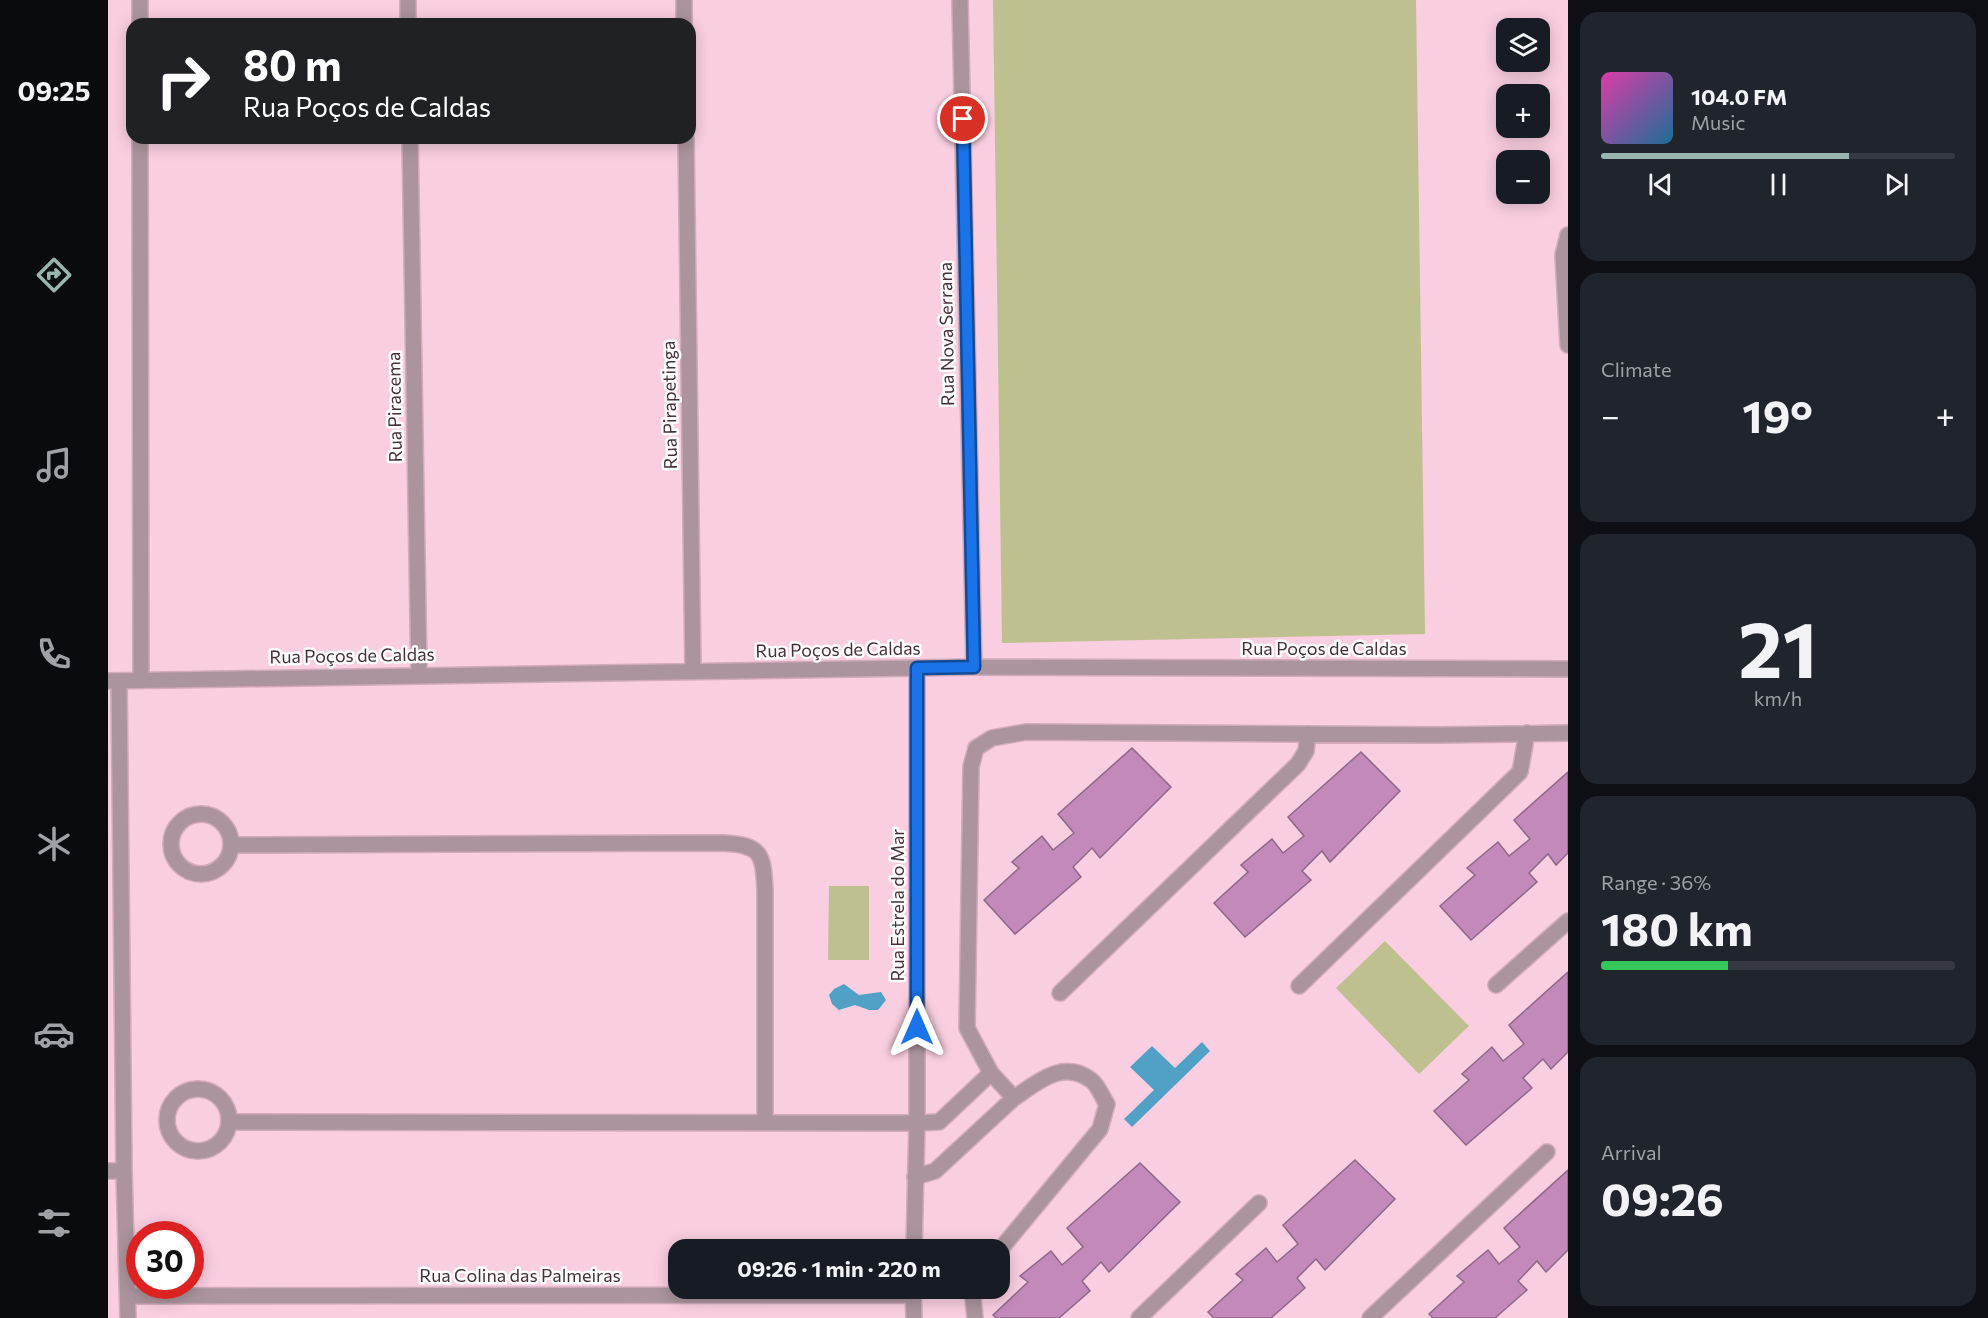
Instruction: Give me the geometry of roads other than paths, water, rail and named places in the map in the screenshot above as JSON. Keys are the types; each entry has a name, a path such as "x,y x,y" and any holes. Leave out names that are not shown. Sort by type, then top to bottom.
{"street":[{"path":"140,0 140,18"},
{"path":"408,0 408,18"},
{"path":"684,0 684,18"},
{"name":"Rua Nova Serrana","path":"960,0 974,667"},
{"path":"140,144 141,680"},
{"name":"Rua Piracema","path":"410,144 419,675"},
{"name":"Rua Pirapetinga","path":"686,144 693,672"},
{"path":"1568,235 1563,255 1568,345"},
{"name":"Rua Poços de Caldas","path":"113,681 974,667 1568,669"},
{"name":"Rua Estrela do Mar","path":"914,1239 917,1123 917,668"},
{"path":"113,681 116,1171 126,1275"},
{"path":"1014,1098 991,1073 967,1028 971,767 976,748 992,738 1026,732 1568,733"},
{"path":"1060,993 1298,764 1306,751 1308,734"},
{"path":"1299,986 1520,772 1527,734"},
{"path":"231,845 723,843 750,846 757,851 763,863 765,890 765,1123"},
{"path":"1496,985 1568,921"},
{"path":"915,1177 935,1172 1014,1098 1047,1075 1072,1070 1093,1081 1107,1104 1100,1129 1009,1239"},
{"path":"230,1122 939,1122 991,1073"},
{"path":"193,1089 207,1090 219,1096 227,1108 230,1122 226,1135 216,1145 203,1151 189,1150 177,1143 169,1132 167,1118 171,1105 180,1094 193,1089"},
{"path":"1370,1318 1547,1152"},
{"path":"1139,1318 1258,1203"},
{"name":"Rua Colina das Palmeiras","path":"204,1296 668,1293"},
{"path":"128,1299 128,1318"},
{"path":"913,1299 914,1318"},
{"path":"973,1299 975,1318"}],"water":[{"path":"844,984 859,995 881,992 886,1000 878,1010 869,1010 855,1005 839,1010 832,1004 829,995 834,989"},
{"path":"1202,1042 1210,1051 1132,1127 1124,1119 1154,1090 1130,1067 1152,1046 1175,1068"}]}
